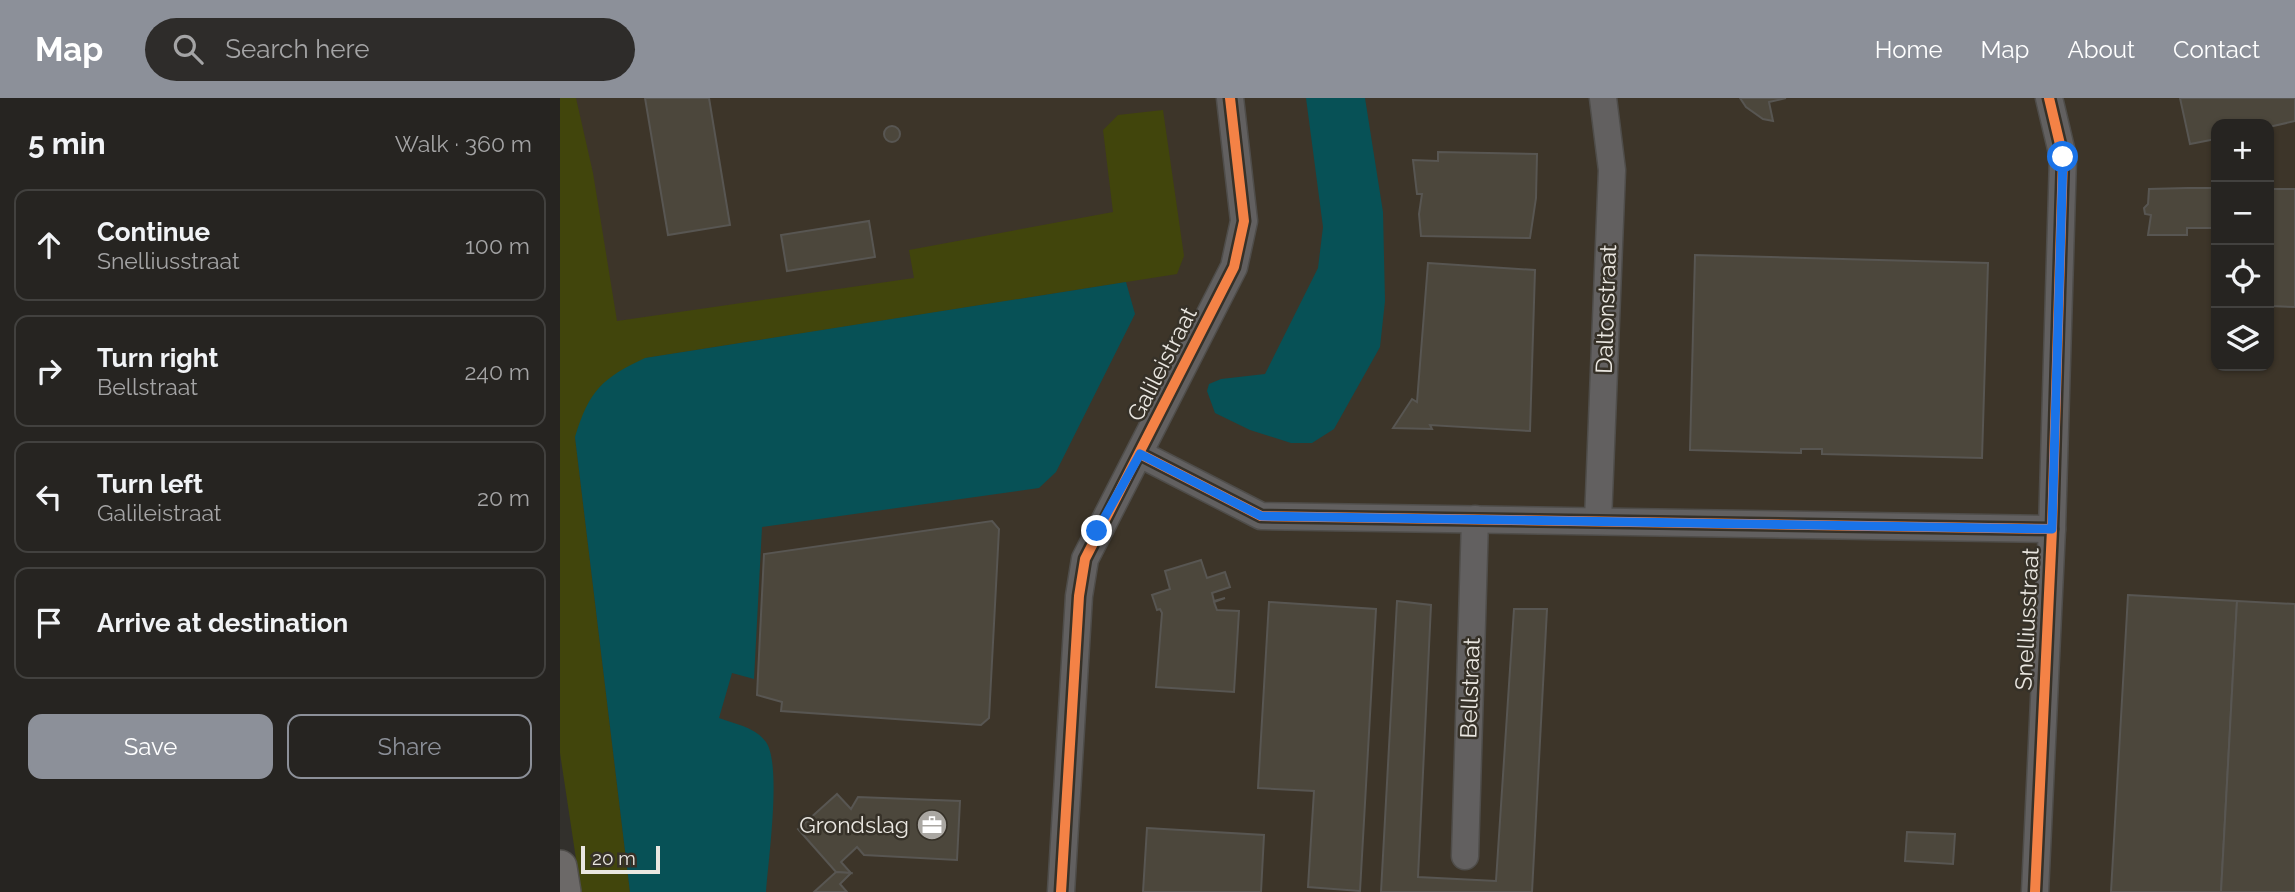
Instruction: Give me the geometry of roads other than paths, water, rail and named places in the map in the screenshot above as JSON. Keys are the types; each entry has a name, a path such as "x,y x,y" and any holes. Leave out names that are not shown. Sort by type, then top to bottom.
{"main road":[{"path":"560,867 564,892"}],"street":[{"name":"Galileistraat","path":"1061,892 1079,596 1085,559 1223,290 1241,244 1244,222 1242,191 1230,98"},
{"name":"Daltonstraat","path":"1598,521 1612,170 1603,98"},
{"name":"Snelliusstraat","path":"2035,892 2052,529 2063,157 2049,98"},
{"path":"1140,454 1261,516 2052,529"},
{"name":"Bellstraat","path":"1465,856 1475,519"}],"water":[{"path":"1306,98 1365,98 1383,212 1385,301 1380,347 1334,429 1312,443 1291,443 1250,430 1215,413 1207,391 1209,384 1221,379 1265,374 1318,268 1323,227"},
{"path":"1126,282 1135,314 1056,472 1039,488 762,527 754,679 732,673 719,718 756,733 766,742 771,754 774,791 766,892 630,892 575,437 586,408 599,388 618,372 645,358"}],"place":[{"name":"Grondslag","path":"932,825"}]}
